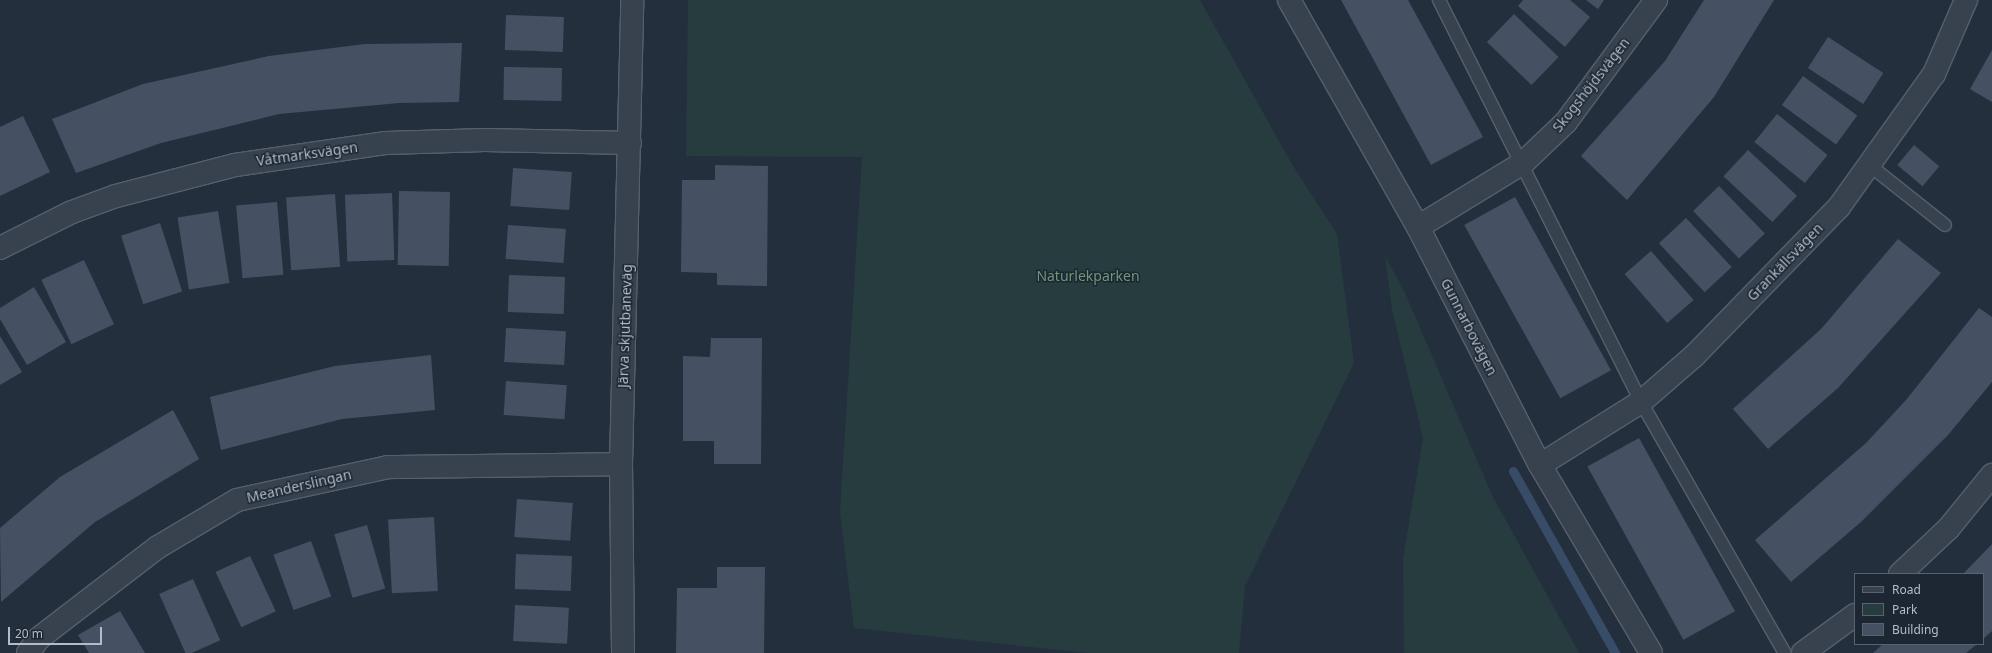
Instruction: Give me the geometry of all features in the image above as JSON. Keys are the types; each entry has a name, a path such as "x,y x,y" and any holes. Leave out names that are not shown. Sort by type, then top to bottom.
{"street":[{"name":"Järva skjutbaneväg","path":"623,653 622,464 632,0"},
{"name":"Gunnarbovägen","path":"1289,0 1418,227 1540,465 1651,653"},
{"name":"Skogshöjdsvägen","path":"1418,227 1523,163 1566,122 1656,0"},
{"name":"Grankällsvägen","path":"1540,465 1641,402 1694,356 1839,207 1868,164 1934,74 1966,0"},
{"name":"Våtmarksvägen","path":"0,248 72,212 116,196 235,165 386,143 493,140 630,143"},
{"name":"Meanderslingan","path":"28,653 38,639 158,547 237,500 388,467 622,464"},
{"path":"1901,573 1948,529 1992,475"},
{"path":"1803,653 1854,616"}],"lane":[{"path":"1440,0 1523,163 1641,402 1785,653"},
{"path":"1868,164 1945,225"}],"green space":[{"name":"Naturlekparken","path":"688,0 1200,0 1293,166 1337,234 1354,363 1245,586 1239,653 1087,653 854,628 840,512 862,157 686,156"},
{"path":"1385,256 1405,293 1492,495 1579,653 1404,653 1403,559 1423,438 1392,310"}],"building":[{"path":"1341,0 1408,0 1483,137 1431,165"},
{"path":"1523,0 1570,0 1590,17 1565,47 1518,6"},
{"path":"1586,0 1604,0 1598,9"},
{"path":"1704,0 1774,0 1714,97 1627,200 1581,156 1665,61"},
{"path":"1514,14 1559,57 1532,85 1487,42"},
{"path":"506,15 564,17 563,52 505,50"},
{"path":"1828,37 1883,73 1863,104 1808,68"},
{"path":"462,43 459,102 399,103 279,114 161,143 76,173 52,119 143,84 269,56 365,44"},
{"path":"1992,50 1992,102 1970,89"},
{"path":"504,67 562,68 561,101 503,100"},
{"path":"1803,76 1857,115 1836,145 1782,105"},
{"path":"1777,114 1828,155 1805,183 1754,142"},
{"path":"23,116 50,172 0,196 0,127"},
{"path":"1914,145 1939,166 1923,186 1897,165"},
{"path":"1748,150 1797,196 1772,222 1723,176"},
{"path":"715,165 768,166 767,286 717,285 717,273 681,272 682,180 715,180"},
{"path":"513,168 572,172 569,210 510,206"},
{"path":"1719,186 1765,233 1739,258 1693,211"},
{"path":"399,191 450,192 449,266 398,265"},
{"path":"392,193 394,260 347,262 345,195"},
{"path":"335,194 340,267 291,270 286,197"},
{"path":"1515,197 1611,370 1560,398 1464,225"},
{"path":"277,202 283,275 243,278 236,206"},
{"path":"218,211 229,283 189,290 178,217"},
{"path":"1686,218 1732,267 1705,292 1659,243"},
{"path":"160,223 182,291 143,304 121,236"},
{"path":"508,225 566,229 563,263 506,259"},
{"path":"1898,239 1941,273 1838,388 1768,449 1733,409 1821,329"},
{"path":"1651,251 1694,300 1667,323 1625,274"},
{"path":"84,260 114,324 71,344 41,280"},
{"path":"509,275 565,277 564,314 508,312"},
{"path":"34,287 66,342 27,365 0,319 0,308"},
{"path":"1979,308 1992,317 1992,382 1948,435 1861,522 1791,582 1755,540 1866,443 1906,400"},
{"path":"506,328 566,331 564,365 504,362"},
{"path":"0,336 22,372 0,385"},
{"path":"711,338 762,338 761,464 714,464 714,441 683,441 683,356 710,357"},
{"path":"431,355 435,410 342,419 221,450 210,397 335,366"},
{"path":"506,381 567,385 564,419 504,415"},
{"path":"173,410 199,459 95,522 1,602 0,528 60,477"},
{"path":"1639,438 1735,611 1683,640 1587,467"},
{"path":"517,499 573,503 570,541 514,537"},
{"path":"434,517 438,591 392,593 388,519"},
{"path":"367,525 385,588 353,598 334,534"},
{"path":"311,541 331,596 294,610 273,555"},
{"path":"1992,544 1992,631 1984,638 1984,573 1964,573"},
{"path":"516,554 572,556 571,591 515,589"},
{"path":"250,556 276,611 241,627 216,572"},
{"path":"717,567 765,567 764,653 676,653 677,588 717,588"},
{"path":"193,579 220,640 192,653 185,653 159,594"},
{"path":"515,605 569,608 567,644 513,641"},
{"path":"120,611 145,653 89,653 78,635"},
{"path":"1882,645 1976,645 1966,653 1873,653"}],"waterway":[{"path":"1513,471 1615,653"}]}
